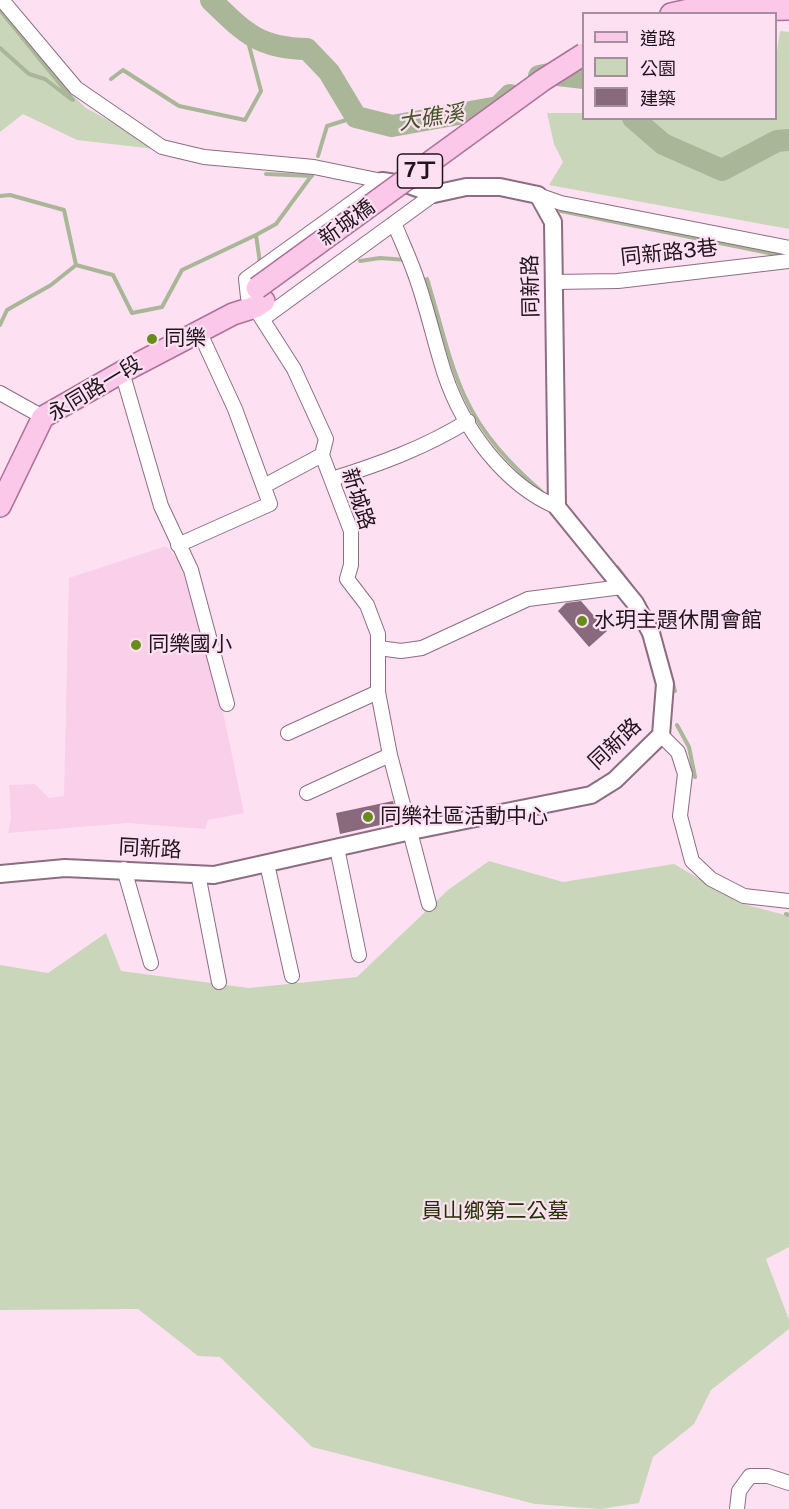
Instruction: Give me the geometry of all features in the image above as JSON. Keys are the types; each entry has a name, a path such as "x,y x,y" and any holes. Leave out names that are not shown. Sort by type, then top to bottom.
{"main road":[{"path":"680,12 733,0"},
{"path":"723,12 736,9 789,9"},
{"name":"新城橋","path":"256,298 543,80 582,55"},
{"name":"新城橋","path":"256,298 582,69"},
{"name":"永同路一段","path":"0,506 44,417 122,372 232,314 256,298"}],"street":[{"path":"2,0 76,88 162,147 204,157 314,167 409,185 434,194"},
{"path":"382,181 246,279 268,315 434,194 466,187 500,187 538,195 561,203 789,248"},
{"name":"同新路","path":"0,874 65,868 214,875 267,864 411,831 591,795 615,780 661,735 665,684 651,633 635,603 557,507 553,222 538,195"},
{"path":"394,223 415,274 446,378 468,421 493,460 535,498 557,507"},
{"name":"同新路3巷","path":"554,282 618,280 789,261"},
{"name":"新城路","path":"256,298 294,369 326,439 322,455 351,531 351,565 347,579 367,605 378,634 380,648 378,692 390,755 429,904"},
{"path":"178,545 270,504 235,409 199,331"},
{"path":"122,372 161,506 191,570 227,704"},
{"path":"0,393 44,417"},
{"path":"332,479 384,463 431,443 468,421"},
{"path":"264,486 322,455"},
{"path":"380,648 401,651 422,648 528,599 560,593 622,588"},
{"path":"288,733 378,692"},
{"path":"661,735 678,752 685,774 680,816 692,861 711,879 744,896 789,901"},
{"path":"307,793 390,755"},
{"path":"337,848 359,955"},
{"path":"267,864 292,976"},
{"path":"124,869 151,963"},
{"path":"198,874 219,982"},
{"path":"737,1509 739,1491 750,1476 768,1476 789,1483"}],"shaded area":[{"name":"同樂國小","path":"166,546 185,568 223,712 244,813 208,820 205,829 128,823 8,833 11,819 9,785 35,784 49,798 64,796 69,578"}],"green space":[{"path":"0,8 71,94 86,108 163,150 77,140 23,114 0,132"},
{"path":"780,31 789,32 789,229 549,185 563,162 554,144 547,113 582,113 582,120 777,120 777,51"},
{"name":"員山鄉第二公墓","path":"489,861 563,882 674,864 743,904 789,916 789,1247 766,1259 789,1320 789,1329 711,1390 694,1424 653,1457 639,1503 600,1509 535,1504 312,1447 220,1357 198,1356 138,1309 0,1310 0,965 48,973 106,933 121,971 249,988 357,977 448,890"}],"building":[{"name":"水玥主題休閒會館","path":"581,601 607,631 589,647 558,611 566,603"},
{"name":"同樂社區活動中心","path":"393,801 398,821 340,834 336,813"}],"waterway":[{"name":"大礁溪","path":"211,0 253,36 276,45 307,49 329,72 356,117 392,126 498,107 510,95"},
{"path":"0,10 73,100"},
{"path":"111,79 123,70 179,106 245,120 261,91 246,34"},
{"path":"0,48 29,74 45,79 71,99"},
{"name":"大礁溪","path":"539,76 549,74 582,78"},
{"path":"318,156 327,126 356,117"},
{"name":"大礁溪","path":"635,120 663,144 722,170 777,141 789,140"},
{"path":"266,174 312,176"},
{"path":"256,235 276,224 312,175"},
{"path":"0,196 10,195 64,210 76,265 113,275 132,313 162,307 182,270 256,235 260,263"},
{"path":"561,211 779,255"},
{"path":"360,261 380,258 407,260"},
{"path":"0,325 7,310 51,285 76,265"},
{"path":"427,279 454,369 472,411 499,449 542,492"},
{"path":"617,567 638,595"},
{"path":"664,651 675,691"},
{"path":"677,725 689,747 695,777"}],"place":[{"name":"同樂","path":"152,339"},
{"name":"水玥主題休閒會館","path":"582,621"},
{"name":"同樂國小","path":"136,645"},
{"name":"同樂社區活動中心","path":"368,817"}]}
